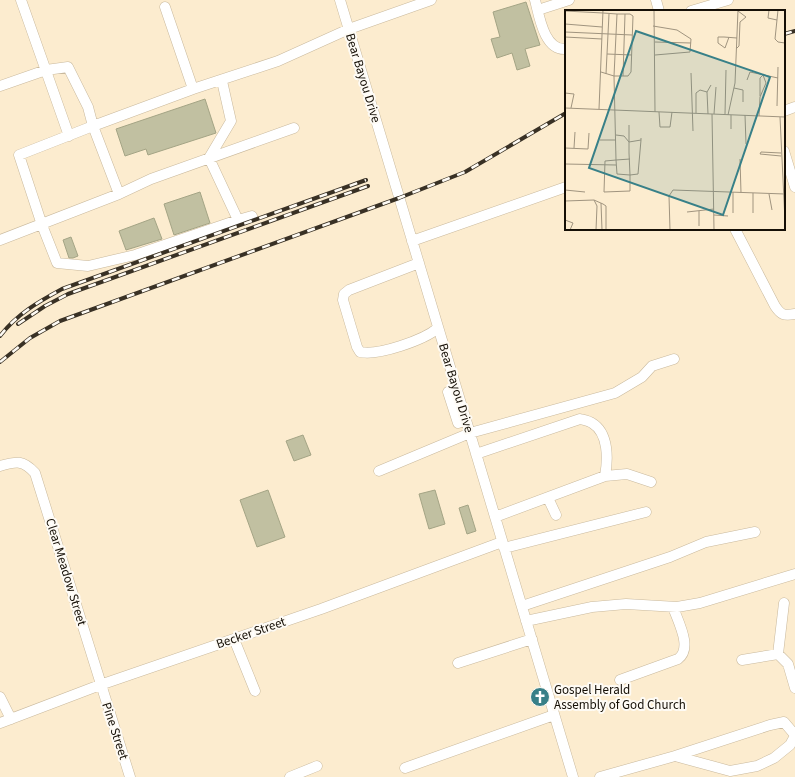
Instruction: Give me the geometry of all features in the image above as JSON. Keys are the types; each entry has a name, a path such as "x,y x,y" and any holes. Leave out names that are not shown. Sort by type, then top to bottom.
{"street":[{"path":"21,0 69,136"},
{"name":"Bear Bayou Drive","path":"340,0 573,777"},
{"path":"252,216 135,255 88,266 58,263 42,225 18,155 193,89 222,81 278,61 349,28 431,0"},
{"path":"565,49 554,46 547,38 536,5 569,0"},
{"path":"656,0 660,10"},
{"path":"694,10 728,0"},
{"path":"164,7 193,89"},
{"path":"0,86 46,70 68,67 88,107 93,126 119,194"},
{"path":"209,158 231,121 222,81"},
{"path":"785,111 795,107"},
{"path":"0,240 119,194 151,179 294,128"},
{"path":"785,154 795,187"},
{"path":"209,158 238,220"},
{"path":"412,241 565,187"},
{"path":"736,230 780,314 785,316 795,314"},
{"path":"419,263 349,290 344,294 343,300 357,347 360,352 366,354 387,350 429,335 438,328"},
{"path":"379,471 470,433 615,393 642,377 652,366 674,359"},
{"path":"476,454 580,419 593,423 602,435 608,459 605,476"},
{"name":"Clear Meadow Street","path":"0,466 14,462 26,464 35,473 41,488 100,685"},
{"path":"495,517 605,476 627,474 650,482"},
{"path":"548,498 556,515"},
{"name":"Becker Street","path":"0,723 100,685 503,545 646,512"},
{"path":"522,606 670,557 706,542 755,532"},
{"path":"526,621 592,607 626,604 673,607 700,603 795,574"},
{"path":"778,654 784,603"},
{"path":"620,680 678,660 682,656 685,647 673,607"},
{"path":"234,639 255,692"},
{"path":"458,663 532,639"},
{"path":"742,660 778,654"},
{"path":"778,654 788,664 795,688"},
{"name":"Pine Street","path":"100,685 130,777"},
{"path":"0,697 11,719"},
{"path":"405,768 554,715"},
{"path":"600,777 675,756 784,722 795,735 790,745 774,758 757,766 730,771 675,756"},
{"path":"290,777 317,766"}],"building":[{"path":"526,2 540,45 525,49 530,66 517,70 512,53 497,58 491,39 500,37 493,12"},
{"path":"205,99 216,133 148,155 146,149 125,156 116,129"},
{"path":"200,192 210,223 174,235 164,204"},
{"path":"154,218 162,239 126,250 119,231"},
{"path":"71,237 78,256 69,258 63,240"},
{"path":"303,435 311,455 294,461 286,441"},
{"path":"268,490 285,537 257,547 240,500"},
{"path":"435,490 445,524 429,529 419,494"},
{"path":"468,505 476,531 467,534 459,508"}],"railway":[{"path":"785,34 795,31"},
{"path":"0,362 30,338 60,321 399,198 465,172 565,114"},
{"path":"0,336 13,321 36,304 62,289 366,180"},
{"path":"18,324 45,306 68,294 368,186"}],"place":[{"name":"Gospel Herald Assembly of God Church","path":"540,697"}]}
